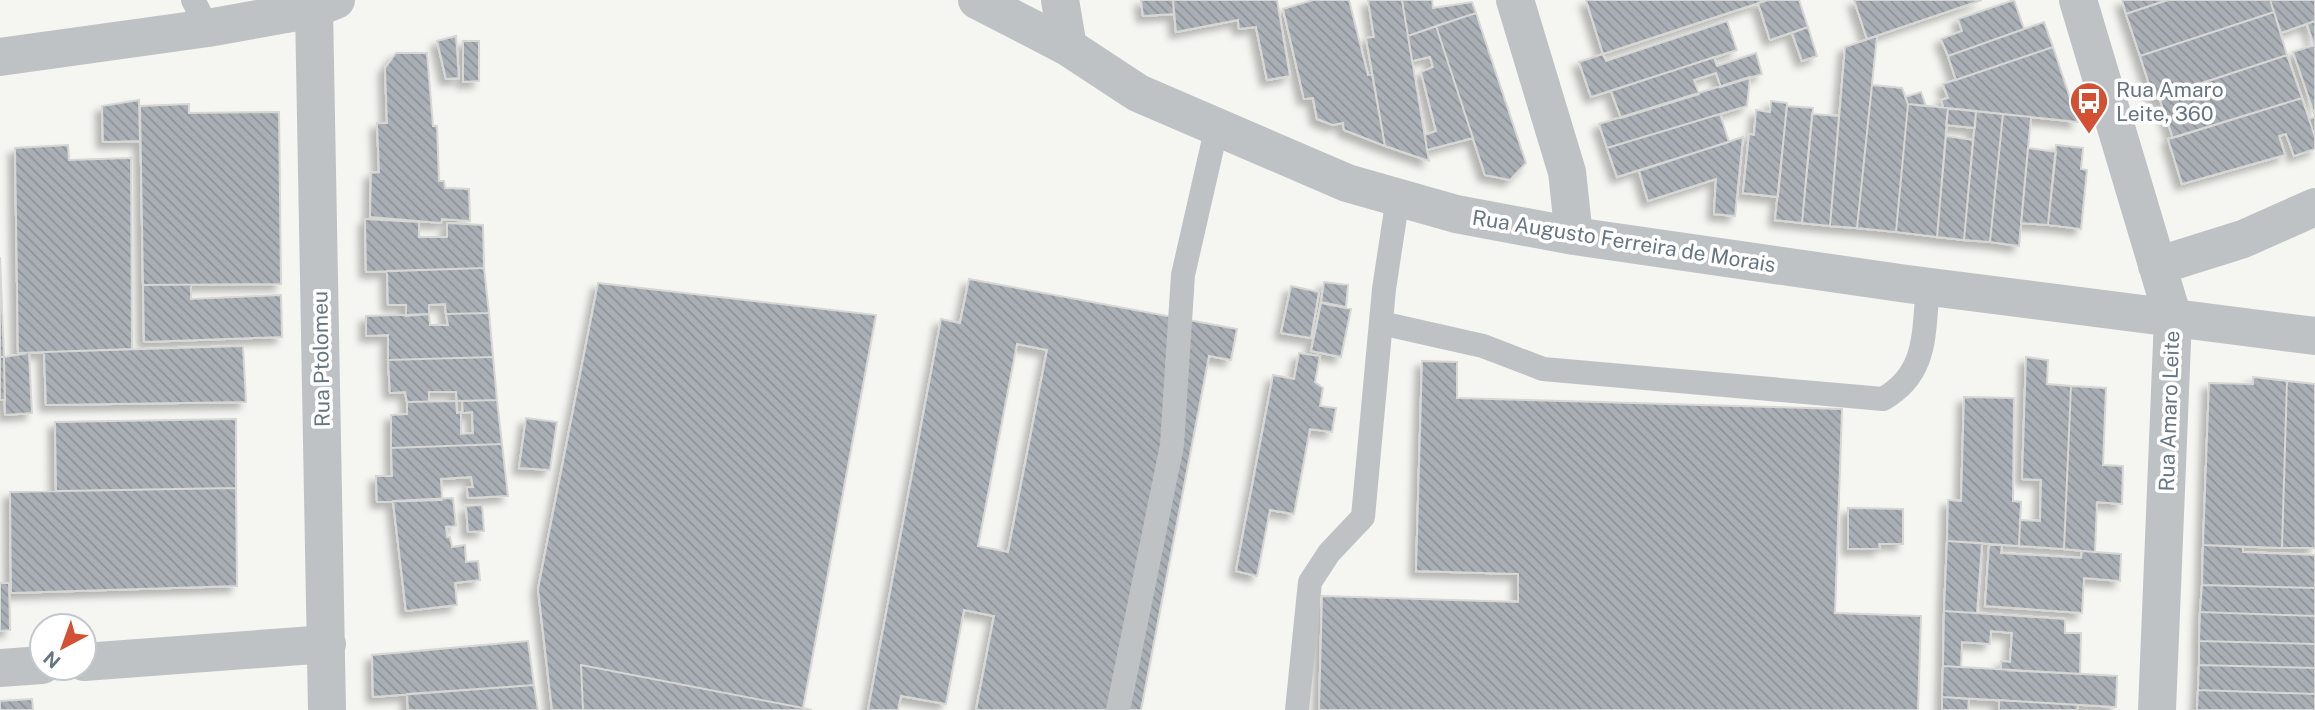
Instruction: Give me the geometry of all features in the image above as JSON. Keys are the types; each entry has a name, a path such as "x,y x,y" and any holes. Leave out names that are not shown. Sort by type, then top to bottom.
{"street":[{"name":"Rua Augusto Ferreira de Morais","path":"977,0 1068,47 1138,93 1347,183 1455,214 1574,236 1928,287 2315,336"},
{"path":"1060,0 1068,47"},
{"path":"1515,0 1567,172 1574,236"},
{"name":"Rua Amaro Leite","path":"2078,0 2173,318 2157,710"},
{"path":"0,57 200,14 325,4"},
{"name":"Rua Ptolomeu","path":"325,4 327,710"},
{"path":"2157,266 2243,239 2315,207"},
{"path":"98,661 327,644"},
{"path":"0,668 28,666"}],"lane":[{"path":"1118,710 1172,444 1183,275 1217,127"},
{"path":"1297,710 1310,582 1329,553 1363,517 1381,323 1398,197"},
{"path":"1381,323 1483,345 1543,369 1883,399 1902,388 1912,376 1922,346 1928,287"}],"building":[{"path":"1141,0 1173,0 1174,14 1143,16"},
{"path":"1173,0 1277,0 1290,76 1267,80 1256,27 1239,29 1238,20 1176,32"},
{"path":"1313,0 1349,0 1368,75 1372,74 1385,146 1344,130 1343,123 1333,125 1317,119 1313,98 1304,99 1283,9"},
{"path":"1368,0 1402,0 1429,161 1385,146 1366,38 1374,37"},
{"path":"1402,0 1432,0 1433,8 1472,2 1476,13 1408,36"},
{"path":"1586,0 1768,0 1603,54"},
{"path":"1768,0 1799,0 1808,27 1770,40 1758,3"},
{"path":"1854,0 1982,0 1867,39"},
{"path":"2014,0 2024,29 1948,56 1941,39 1962,31 1958,19"},
{"path":"2122,0 2168,0 2126,14"},
{"path":"2167,0 2270,0 2274,12 2140,56 2126,14"},
{"path":"2270,0 2315,0 2315,21 2281,33"},
{"path":"2274,12 2287,55 2154,99 2140,56"},
{"path":"1476,13 1526,163 1510,180 1485,175 1436,26"},
{"path":"1727,21 1737,50 1591,97 1579,62 1603,54 1606,61"},
{"path":"2315,21 2315,116 2293,52 2314,45 2307,24"},
{"path":"2044,22 2053,47 1956,80 1948,56"},
{"path":"1436,26 1473,138 1427,150 1425,135 1436,131 1421,72 1433,67 1430,57 1412,61 1408,36"},
{"path":"1808,27 1817,56 1802,61 1792,33"},
{"path":"456,36 459,78 446,79 437,41"},
{"path":"1877,36 1857,228 1830,226 1845,47"},
{"path":"463,41 479,41 479,81 463,82"},
{"path":"2053,47 2078,122 1944,108 1941,100 1948,98 1943,84"},
{"path":"396,53 427,53 433,126 437,126 439,181 444,181 445,188 469,189 470,221 442,219 441,223 370,217 371,173 379,172 377,123 387,123 385,68"},
{"path":"1756,53 1762,74 1721,87 1716,73 1694,80 1699,94 1621,118 1611,91 1714,57 1717,66"},
{"path":"2287,55 2302,98 2173,138 2159,97"},
{"path":"1750,77 1747,106 1607,148 1599,124"},
{"path":"1872,85 1902,88 1908,104 1896,232 1857,228"},
{"path":"1921,92 1926,106 1908,104 1905,97"},
{"path":"2302,98 2315,137 2315,149 2294,156 2286,134 2279,136 2285,155 2182,184 2168,139"},
{"path":"139,100 140,141 103,142 102,106"},
{"path":"1771,101 1787,103 1778,197 1743,193 1749,134 1754,135 1756,110 1770,112"},
{"path":"189,104 189,113 279,112 281,284 143,285 140,106"},
{"path":"1908,104 1948,108 1937,237 1896,232"},
{"path":"1787,106 1813,108 1802,223 1775,220"},
{"path":"1948,108 1976,111 1975,128 1946,125"},
{"path":"1976,111 2003,114 1990,242 1964,240"},
{"path":"1720,114 1729,142 1617,177 1607,148"},
{"path":"1812,114 1839,116 1830,226 1802,223"},
{"path":"2003,114 2031,117 2019,246 1990,242"},
{"path":"2315,117 2315,137 2309,119"},
{"path":"1946,136 1973,140 1964,240 1937,237"},
{"path":"1743,137 1735,216 1714,214 1716,179 1648,201 1639,171"},
{"path":"68,145 69,160 131,158 132,349 18,353 15,148"},
{"path":"2056,145 2083,148 2081,169 2087,170 2081,229 2048,225"},
{"path":"2028,148 2056,152 2048,225 2021,223"},
{"path":"365,219 419,222 419,237 447,237 447,223 483,225 484,268 366,272"},
{"path":"0,257 4,357 0,357"},
{"path":"484,268 489,313 446,314 445,304 429,305 429,314 406,316 406,305 388,305 387,271"},
{"path":"969,279 1237,329 1231,360 1209,356 1141,710 976,710 994,616 964,610 946,704 901,696 898,710 868,710 941,319 960,323","holes":["1017,344 1047,350 1008,552 978,546"]},
{"path":"1324,282 1348,285 1346,307 1321,302"},
{"path":"598,283 876,315 803,708 581,665 583,710 552,710 538,589"},
{"path":"143,285 191,285 191,299 281,295 282,337 144,342"},
{"path":"1291,286 1319,292 1311,338 1281,333"},
{"path":"1321,303 1351,309 1341,357 1311,351"},
{"path":"489,313 493,357 388,360 388,335 366,336 366,316 429,314 430,325 448,325 446,314"},
{"path":"243,346 246,402 46,405 44,352"},
{"path":"29,353 32,413 5,415 4,357"},
{"path":"1299,353 1320,356 1315,382 1323,388 1320,406 1336,408 1332,432 1310,429 1294,514 1270,510 1257,576 1236,571 1273,375 1294,379"},
{"path":"0,357 4,357 5,400 0,400"},
{"path":"493,357 497,400 457,401 456,392 429,392 429,402 407,402 405,392 390,393 388,360"},
{"path":"2026,357 2048,360 2047,384 2071,386 2064,549 2019,546 2020,520 2040,521 2041,480 2022,479"},
{"path":"1422,361 1457,362 1457,398 1842,409 1835,613 1921,616 1918,710 1319,710 1322,596 1518,602 1518,574 1416,571"},
{"path":"2253,377 2287,381 2282,548 2203,545 2209,383 2253,384"},
{"path":"2287,381 2315,384 2315,548 2282,548"},
{"path":"2071,386 2106,388 2103,465 2123,466 2122,504 2097,502 2095,552 2064,549"},
{"path":"1964,397 2014,398 2013,501 2021,502 2019,546 1947,541 1948,500 1961,501"},
{"path":"497,400 502,444 391,448 391,415 407,414 407,402 456,401 457,413 461,412 461,434 473,433 472,412 463,413 462,401"},
{"path":"526,418 557,422 550,470 519,468"},
{"path":"236,419 236,488 56,491 55,422"},
{"path":"502,444 508,496 468,498 467,487 473,487 471,477 441,479 442,500 377,502 376,476 392,476 391,448"},
{"path":"236,488 237,586 11,593 10,492"},
{"path":"453,498 456,526 446,527 447,537 450,537 452,547 465,545 466,562 478,561 480,580 455,583 457,605 406,611 393,501"},
{"path":"482,505 484,531 468,532 466,506"},
{"path":"1848,508 1903,509 1903,544 1879,544 1880,549 1848,549"},
{"path":"1947,541 1982,543 1977,613 1944,611"},
{"path":"1989,545 2002,545 2001,553 2081,558 2082,551 2121,554 2120,581 2084,578 2082,613 1985,606"},
{"path":"2203,545 2243,547 2243,552 2315,555 2315,588 2202,585"},
{"path":"0,583 9,583 10,630 0,631"},
{"path":"2202,585 2315,588 2315,616 2200,612"},
{"path":"1944,611 2065,619 2065,633 2081,633 2080,674 2001,670 2001,661 2010,662 2012,633 1991,631 1990,644 1962,642 1961,667 1943,666"},
{"path":"2200,612 2315,616 2315,644 2199,641"},
{"path":"528,641 534,685 373,697 372,655"},
{"path":"2199,641 2315,644 2315,668 2199,665"},
{"path":"581,665 803,708 812,710 583,710"},
{"path":"2199,665 2315,668 2315,694 2198,690"},
{"path":"1943,666 2117,676 2116,707 1942,697"},
{"path":"534,685 538,710 408,710 407,694"},
{"path":"2198,690 2315,694 2315,710 2197,710"},
{"path":"1942,697 1969,699 1968,710 1942,710"},
{"path":"32,699 33,710 0,710 0,701"},
{"path":"1999,700 2078,705 2077,710 1999,710"}],"place":[{"name":"Rua Amaro Leite, 360","path":"2089,135"}]}
